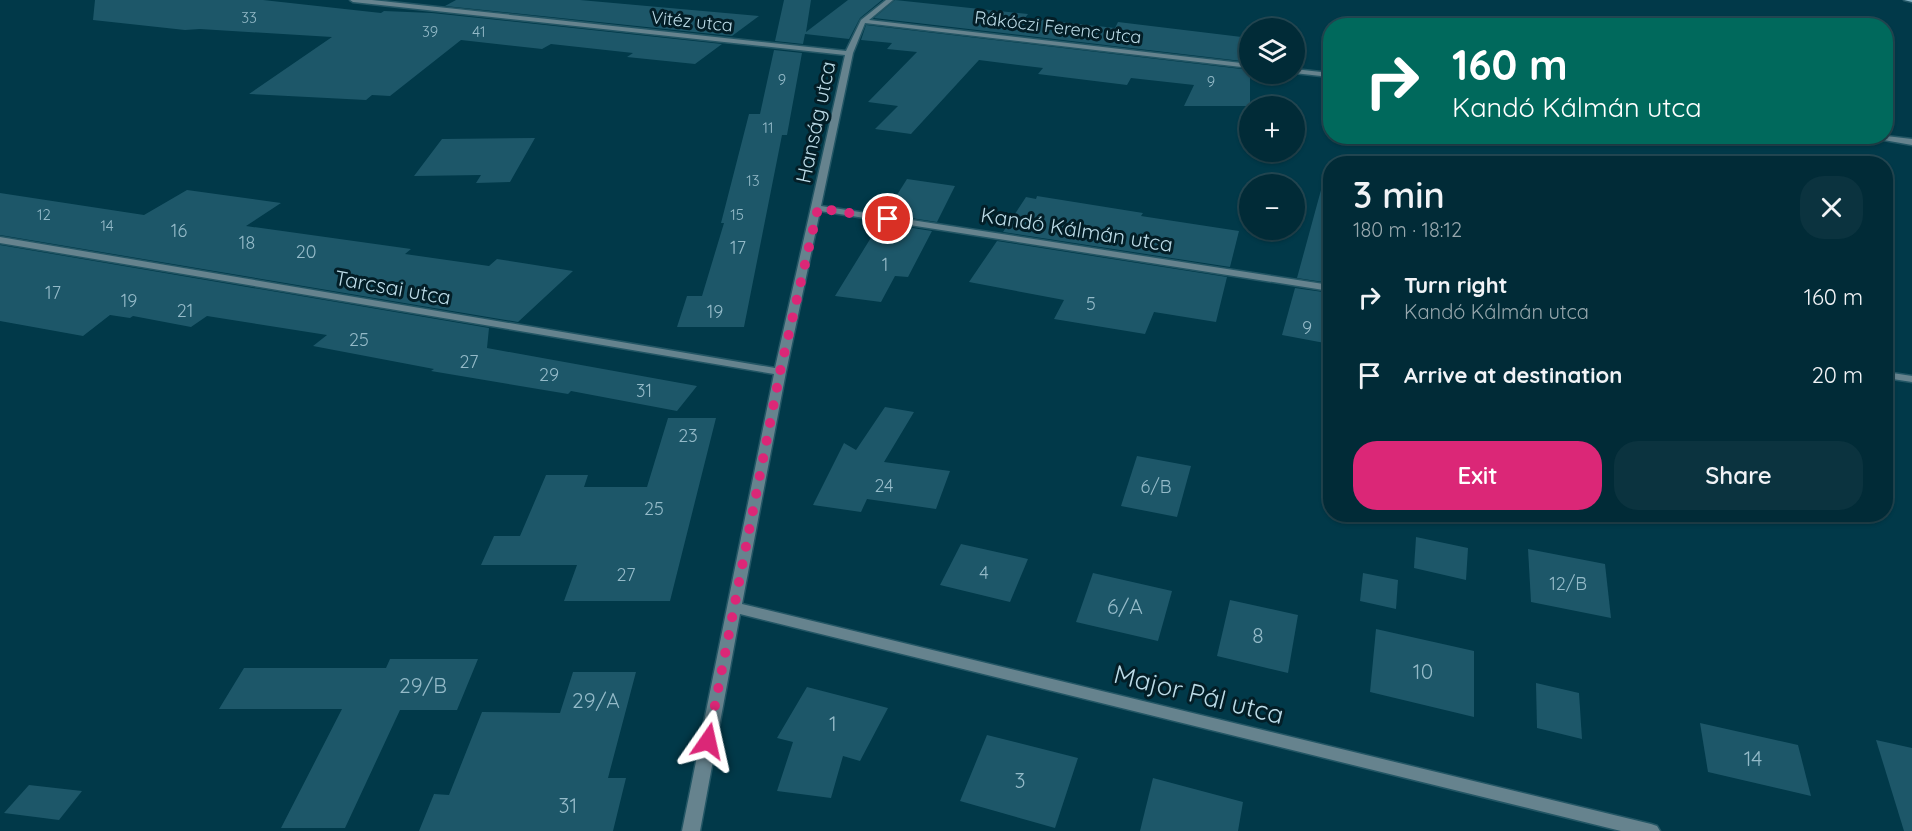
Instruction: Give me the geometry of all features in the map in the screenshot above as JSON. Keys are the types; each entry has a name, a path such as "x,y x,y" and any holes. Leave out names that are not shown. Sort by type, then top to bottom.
{"street":[{"name":"Vitéz utca","path":"353,0 849,53"},
{"name":"Hanság utca","path":"691,831 780,372 818,208 849,53 863,21 890,0"},
{"name":"Rákóczi Ferenc utca","path":"863,21 1239,65"},
{"path":"1305,72 1323,74"},
{"path":"1893,140 1912,142"},
{"name":"Kandó Kálmán utca","path":"818,208 1323,287"},
{"name":"Tarcsai utca","path":"0,240 780,372"},
{"path":"1893,376 1912,379"},
{"name":"Major Pál utca","path":"734,607 1651,831"}],"building":[{"path":"95,0 263,0 381,13 384,11 432,13 722,44 695,64 627,57 633,53 551,44 542,49 461,40 390,96 372,95 366,100 249,94 332,37 185,30 93,20"},
{"path":"456,0 580,0 759,16 732,36 445,6"},
{"path":"784,0 811,0 806,32 848,0 882,0 860,18 849,39 805,34 803,44 775,41"},
{"path":"895,0 1028,14 1025,18 1115,28 1118,22 1239,37 1239,61 874,18"},
{"path":"866,25 1239,69 1239,84 1250,84 1250,96 1239,96 1239,106 1184,106 1194,85 1131,78 1127,85 1038,74 1043,68 979,60 911,134 875,129 898,106 868,102 917,52 887,49 892,43 861,40"},
{"path":"774,50 802,53 787,135 782,135 744,327 677,327 687,296 702,296 724,223 721,223 749,114 760,114"},
{"path":"535,138 510,182 476,183 481,175 414,176 442,139"},
{"path":"907,179 955,186 937,222 885,214"},
{"path":"187,190 281,203 246,226 411,249 405,254 489,266 497,259 573,271 518,322 0,235 0,193 144,215"},
{"path":"1321,190 1323,190 1323,282 1297,278"},
{"path":"1037,196 1143,213 1141,216 1239,231 1230,267 1003,232 1026,197 1036,199"},
{"path":"880,223 932,231 908,277 895,276 881,302 835,296"},
{"path":"997,241 1227,277 1216,322 1154,312 1145,334 1054,319 1064,300 969,282"},
{"path":"0,245 489,328 487,348 697,386 677,411 571,391 568,394 431,371 434,369 313,346 327,335 207,316 191,327 133,316 130,318 110,315 83,336 0,321"},
{"path":"1295,288 1323,292 1323,343 1282,335"},
{"path":"885,407 914,412 884,462 950,471 936,509 867,499 861,512 813,505 844,443 856,450"},
{"path":"668,418 716,418 670,601 564,601 577,565 481,565 494,536 520,536 546,475 588,475 584,487 647,487"},
{"path":"1137,456 1191,466 1177,517 1121,506"},
{"path":"1416,537 1468,548 1466,580 1414,568"},
{"path":"961,544 1028,559 1010,602 940,585"},
{"path":"1528,549 1605,564 1611,618 1531,602"},
{"path":"1093,573 1172,591 1158,641 1076,622"},
{"path":"1363,573 1398,580 1396,609 1360,601"},
{"path":"1230,600 1298,615 1288,673 1217,656"},
{"path":"1376,629 1474,651 1474,717 1370,692"},
{"path":"390,659 478,659 457,710 400,710 345,828 281,828 342,709 219,709 244,668 386,668"},
{"path":"573,672 636,672 608,778 626,778 613,831 419,831 434,794 449,795 482,712 560,713"},
{"path":"1536,683 1579,693 1582,739 1537,728"},
{"path":"807,687 888,708 860,761 843,756 831,798 777,791 793,742 777,738"},
{"path":"1700,723 1798,745 1811,796 1708,772"},
{"path":"987,735 1078,758 1055,828 960,801"},
{"path":"1876,740 1912,748 1912,831 1904,831"},
{"path":"1153,778 1243,802 1238,831 1140,831"},
{"path":"29,785 82,791 59,820 4,813"}],"route":[{"path":"708,741 780,372 818,208 888,219"}]}
